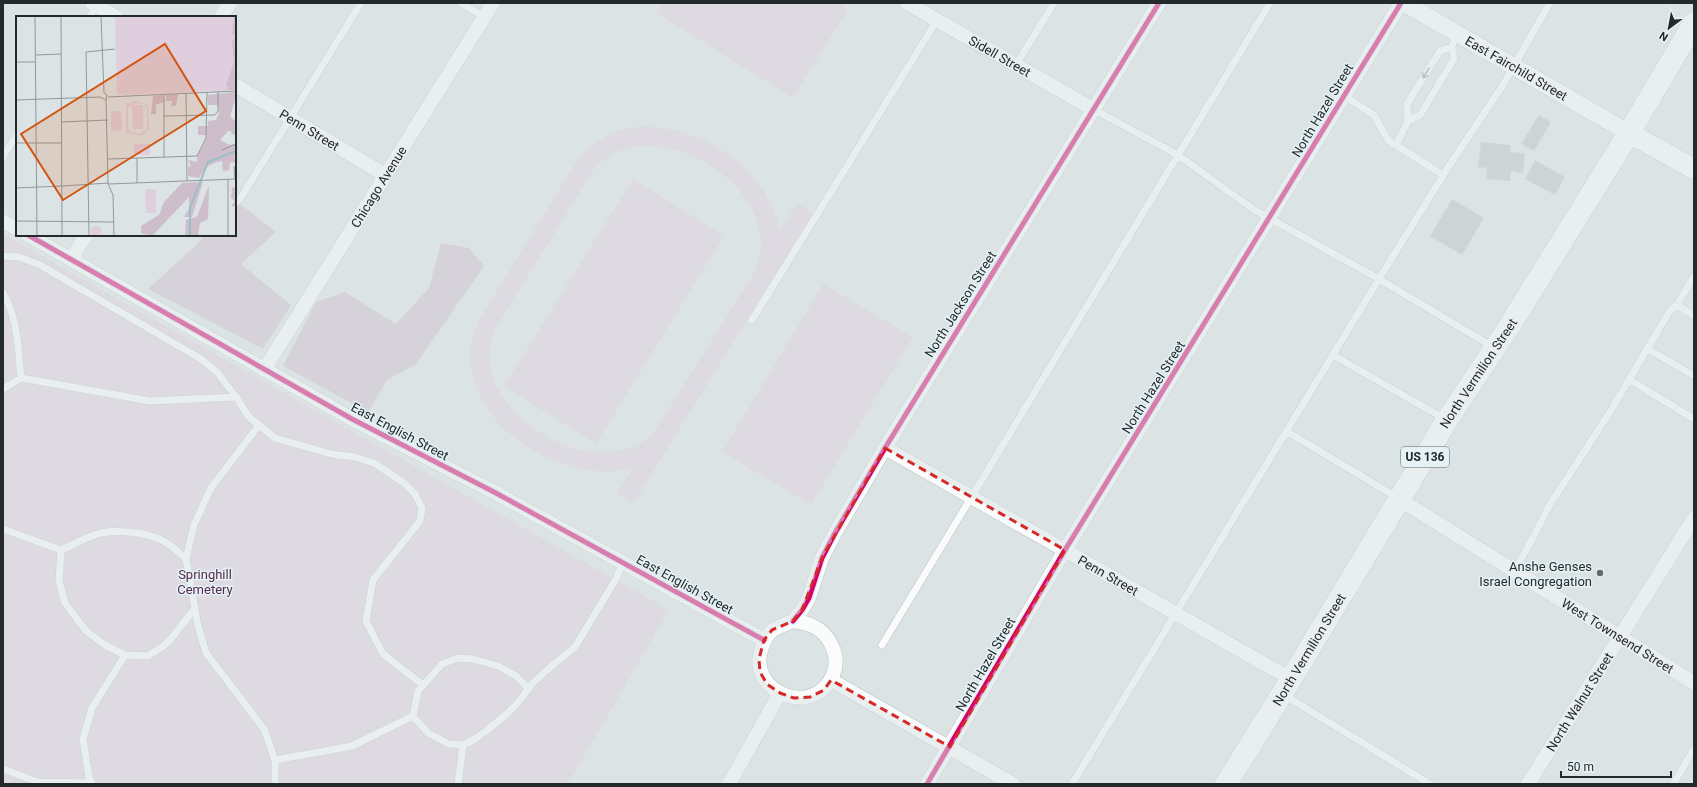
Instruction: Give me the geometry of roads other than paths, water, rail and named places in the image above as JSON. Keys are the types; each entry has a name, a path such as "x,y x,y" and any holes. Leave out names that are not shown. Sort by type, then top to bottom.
{"main road":[{"name":"North Vermilion Street","path":"1226,784 1447,420 1629,133 1694,23"},
{"path":"1629,133 1694,169"}],"street":[{"path":"222,16 230,3"},
{"name":"Chicago Avenue","path":"264,370 384,175 493,3"},
{"name":"Sidell Street","path":"907,3 1093,109"},
{"name":"North Jackson Street","path":"793,621 809,598 822,558 835,533 885,448 1159,3"},
{"name":"North Hazel Street","path":"927,784 1065,550 1401,3"},
{"name":"East Fairchild Street","path":"1404,3 1455,40 1514,66 1629,133"},
{"path":"94,7 114,16"},
{"name":"Penn Street","path":"236,86 384,175"},
{"path":"3,221 16,228"},
{"name":"East English Street","path":"30,236 352,419 494,492 764,640"},
{"path":"71,260 85,236"},
{"name":"Penn Street","path":"885,448 1176,613 1286,686"},
{"name":"West Townsend Street","path":"1399,499 1694,683"},
{"name":"North Walnut Street","path":"1528,784 1694,518"},
{"path":"793,621 814,626 823,633 832,646 836,658 836,669 831,680 824,690 810,697 794,698 780,693 767,684 760,672 759,658 764,640 772,630 793,621"},
{"path":"831,680 1012,784"},
{"path":"729,784 780,693"}],"lane":[{"path":"236,202 240,199 361,3"},
{"path":"461,3 484,18"},
{"path":"1016,65 1054,3"},
{"path":"882,645 1270,3"},
{"path":"1072,784 1378,279 1514,66 1550,3"},
{"path":"752,320 937,20"},
{"path":"1396,145 1408,122 1407,104 1440,51 1455,40"},
{"path":"1408,122 1420,115 1454,59 1455,40"},
{"path":"1344,96 1374,114 1388,140 1443,175"},
{"path":"1093,109 1178,155 1253,209 1378,279 1494,348"},
{"path":"3,158 16,136"},
{"path":"3,256 19,257 40,265 190,352 217,372 249,417 275,438 331,454 356,457 374,463 404,483 415,494 422,508 420,521 373,580 366,621 383,654 423,685"},
{"path":"1514,571 1549,506 1630,380 1669,312 1676,305 1694,276"},
{"path":"3,293 9,304 15,326 22,378"},
{"path":"1676,305 1694,316"},
{"path":"1648,349 1694,376"},
{"path":"1332,355 1447,420"},
{"path":"3,389 22,378 150,401 236,397"},
{"path":"1630,380 1694,419"},
{"path":"259,425 212,488 194,525 186,559 195,608 206,653 264,729 275,760 275,784"},
{"path":"1286,431 1399,499"},
{"path":"3,529 61,550 100,533 125,532 145,535 160,539 172,546 186,559"},
{"path":"61,550 59,581 64,603 86,631 105,645 125,655 148,656 162,647 170,640 195,608"},
{"path":"413,716 428,733 449,744 463,745 475,739 509,712 548,669 575,647 616,579 623,563"},
{"path":"3,769 38,782 92,784 82,739 92,708 125,655"},
{"path":"413,716 418,691 442,664 458,658 473,659 498,666 516,676 529,689"},
{"path":"1286,686 1430,784"},
{"path":"275,760 352,746 413,716"},
{"path":"458,784 463,745"},
{"path":"1673,784 1694,749"}],"place":[{"name":"Anshe Genses Israel Congregation","path":"1600,573"}],"park label":[{"name":"Springhill Cemetery","path":"205,582"}]}
